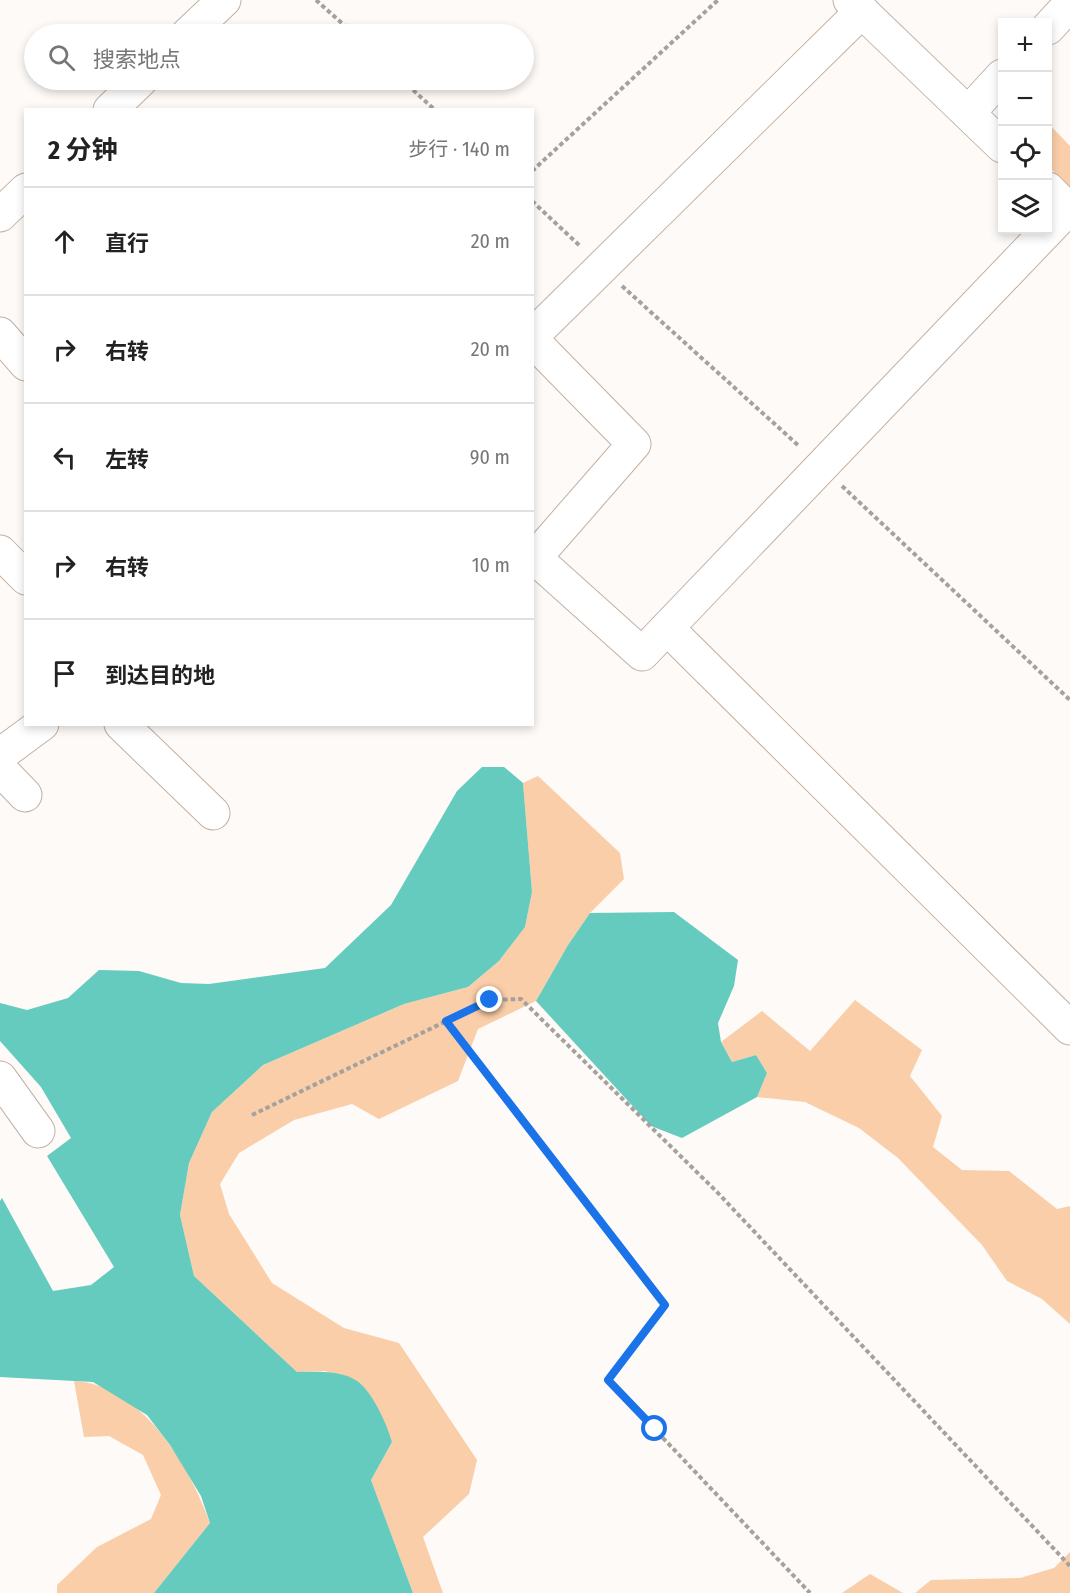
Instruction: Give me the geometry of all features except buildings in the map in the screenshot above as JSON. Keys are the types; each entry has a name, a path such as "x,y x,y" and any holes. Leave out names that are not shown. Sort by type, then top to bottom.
{"street":[{"path":"199,24 224,0"},
{"path":"1052,23 1070,4"},
{"path":"534,336 856,5 998,142"},
{"path":"968,113 998,80"},
{"path":"112,108 131,90"},
{"path":"0,215 24,192"},
{"path":"534,340 634,444 534,560 642,654 1062,203"},
{"path":"0,334 24,362"},
{"path":"0,552 24,576"},
{"path":"667,628 1070,1028"},
{"path":"0,755 39,726"},
{"path":"123,726 213,813"},
{"path":"0,769 25,795"},
{"path":"0,1078 38,1131"}],"path":[{"path":"316,0 343,24"},
{"path":"534,169 718,0"},
{"path":"413,90 433,108"},
{"path":"252,1115 490,1000 521,999 716,1191 1070,1566"},
{"path":"446,1021 665,1305 608,1380 810,1593"}],"shaded area":[{"path":"1052,127 1070,146 1070,188 1052,170"},
{"path":"538,776 620,853 624,879 590,913 568,945 536,1001 478,1029 458,1081 379,1119 352,1104 294,1120 239,1153 220,1184 229,1214 272,1283 344,1328 399,1343 477,1460 469,1494 423,1537 443,1593 413,1593 371,1480 392,1442 326,1371 297,1372 194,1276 180,1215 189,1163 212,1112 263,1065 404,1004 468,987 499,961 525,927 532,892 523,783"},
{"path":"855,1000 922,1050 910,1076 942,1116 933,1147 962,1170 1009,1171 1057,1209 1070,1206 1070,1324 1042,1299 1007,1281 982,1245 898,1158 859,1128 805,1102 757,1097 767,1073 756,1055 732,1062 721,1042 762,1011 810,1051"},
{"path":"74,1381 98,1386 121,1396 141,1412 176,1454 190,1477 210,1523 154,1593 57,1593 57,1585 97,1547 151,1519 161,1495 143,1455 109,1436 84,1437"},
{"path":"1070,1552 1070,1593 915,1593 931,1580 1020,1578 1054,1568"},
{"path":"870,1574 903,1593 842,1593"}],"water":[{"path":"482,767 504,767 523,783 532,892 525,927 499,961 468,987 404,1004 263,1065 212,1112 189,1163 180,1215 194,1276 297,1372 328,1372 351,1377 363,1386 374,1401 392,1442 371,1480 413,1593 154,1593 210,1523 201,1496 170,1445 147,1415 93,1382 0,1377 0,1201 2,1198 53,1291 91,1285 114,1267 47,1156 71,1138 41,1087 0,1041 0,1003 27,1010 68,998 99,970 139,971 181,983 209,984 325,968 391,905 457,791"},
{"path":"674,912 738,960 734,986 718,1023 721,1042 732,1062 756,1055 767,1073 757,1097 682,1138 651,1126 536,1001 568,945 590,913"}],"route":[{"path":"490,1000 446,1021 665,1305 608,1380 655,1429"}]}
